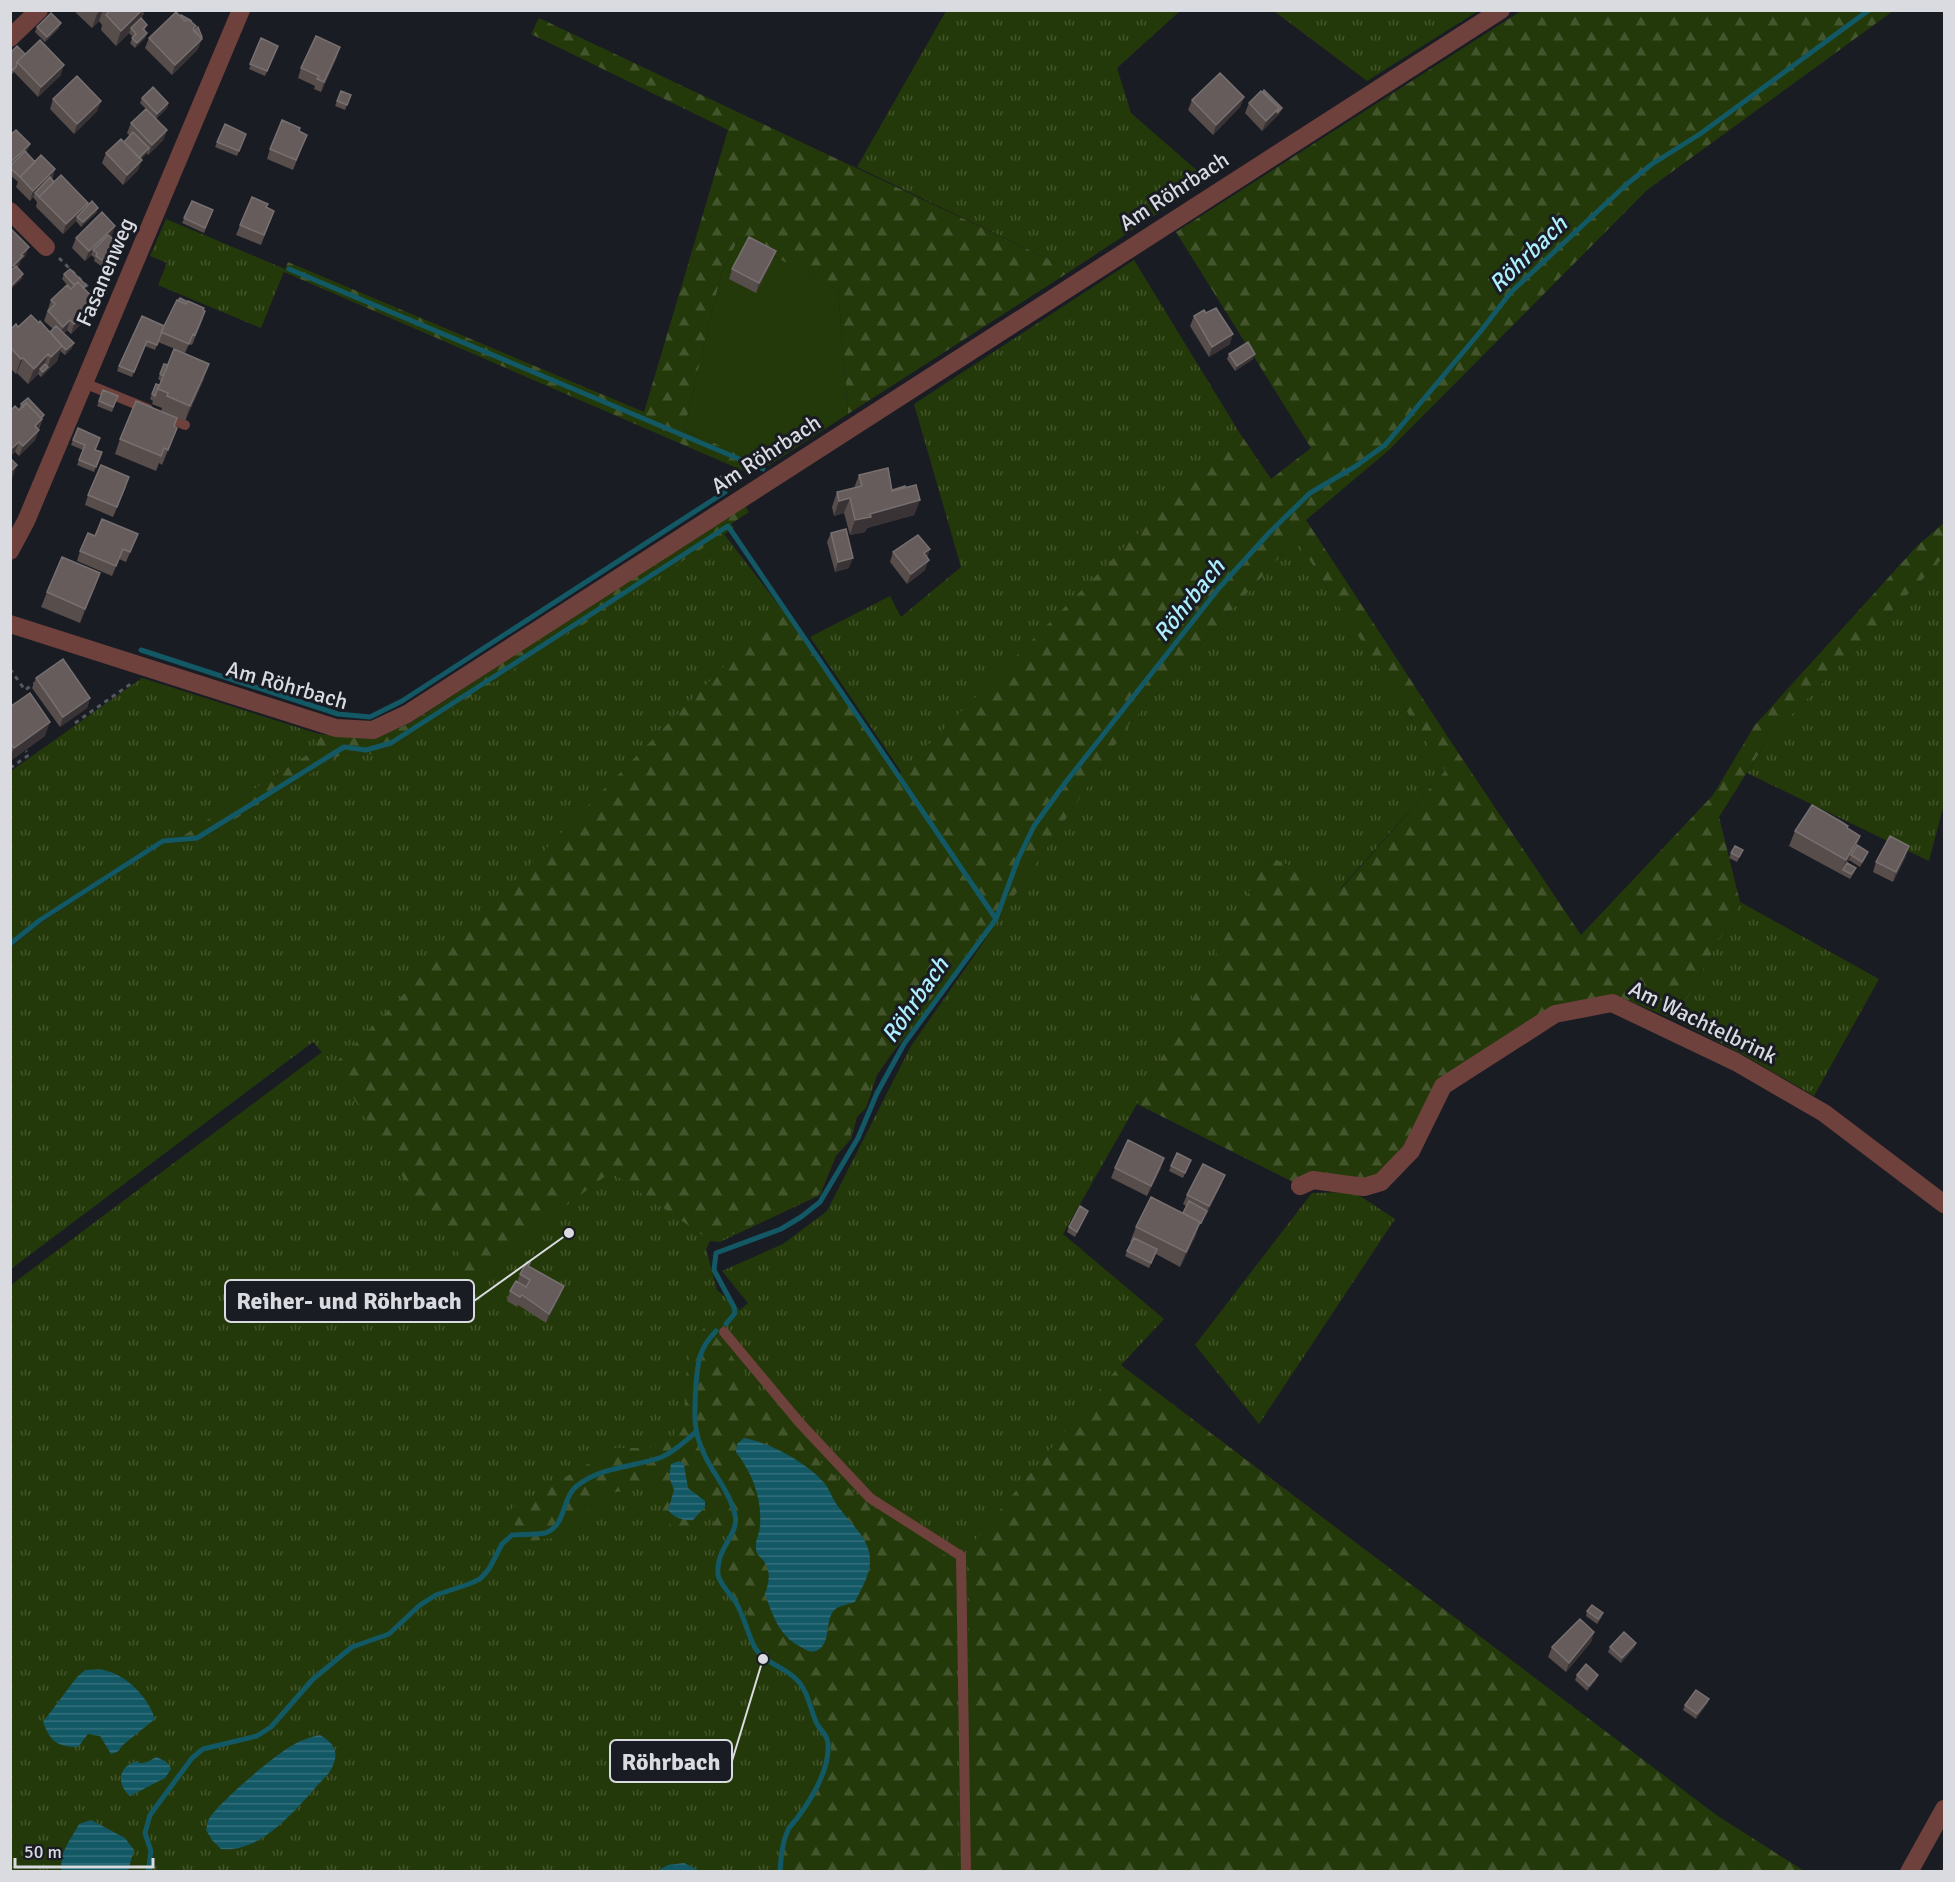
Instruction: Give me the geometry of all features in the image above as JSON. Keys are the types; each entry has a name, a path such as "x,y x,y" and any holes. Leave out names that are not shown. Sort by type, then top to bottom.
{"street":[{"path":"10,38 39,10"},
{"name":"Fasanenweg","path":"10,551 26,521 241,10"},
{"name":"Am Röhrbach","path":"10,624 336,728 373,730 406,714 1501,10"},
{"path":"10,211 45,247"},
{"name":"Am Wachtelbrink","path":"1300,1186 1312,1180 1364,1187 1381,1182 1411,1151 1443,1086 1555,1014 1612,1003 1736,1062 1824,1113 1944,1204"},
{"path":"1909,1872 1944,1809"}],"lane":[{"path":"84,383 185,425"},
{"path":"724,1332 799,1422 870,1498 961,1556 966,1872"}],"path":[{"path":"45,247 50,249 102,301 116,308"},
{"path":"75,723 135,681 140,665"},
{"path":"10,669 25,690 43,677"},
{"path":"10,768 29,755 26,751"}],"green space":[{"path":"946,11 1180,11 1117,68 1131,113 1208,180 1072,270 857,167"},
{"path":"1274,11 1478,11 1367,81"},
{"path":"1521,11 1893,11 1647,190 1389,450 1306,520 1581,935 1713,795 1755,725 1917,546 1944,523 1944,557 1768,739 1719,817 1740,902 1675,1020 1615,995 1553,1008 1438,1081 1407,1146 1379,1176 1362,1182 1295,1183 1137,1104 1268,856 1341,889 1445,771 1296,539 1130,723 997,922 993,917 875,1074 864,1107 855,1117 849,1139 835,1155 818,1194 720,1240 708,1239 611,1172 461,1284 452,1272 459,1254 442,1230 427,1216 333,1065 781,608 897,776 1239,432 1271,479 1311,448 1176,232"},
{"path":"539,18 1072,270 848,414 838,290 739,238 721,275 684,430 748,457 744,471 284,272 288,262 644,412 728,130 531,34"},
{"path":"166,219 285,269 261,328 158,285 167,263 150,256"},
{"path":"739,238 838,290 848,414 768,466 684,430 721,275"},
{"path":"1134,260 1239,432 902,773 810,637 890,596 901,617 961,567 914,404"},
{"path":"745,506 749,512 731,524 734,528 392,747 368,755 344,753 199,841 182,843 181,837 316,749 319,734 374,739 410,723"},
{"path":"724,534 781,608 997,922 1130,723 1296,539 1445,771 1340,889 1268,856 1137,1104 1063,1234 1164,1319 1121,1365 1716,1815 1804,1871 11,1871 11,1285 322,1052 313,1042 11,1269 11,947 42,922 164,843 199,841 344,753 368,755 392,747","holes":["990,933 911,1046 827,1211 783,1244 722,1271 748,1303 740,1310 717,1290 706,1249 710,1241 720,1242 820,1195 836,1156 851,1139 857,1117 866,1108 877,1075 893,1052"]},
{"path":"1944,557 1944,804 1929,861 1747,773 1768,739"},
{"path":"142,678 319,734 316,749 181,837 162,839 39,918 11,940 11,771"},
{"path":"1740,902 1879,979 1814,1096 1740,1053 1675,1020"},
{"path":"1354,1192 1395,1219 1259,1424 1195,1345 1312,1193"},
{"path":"706,1325 779,1415 825,1467 871,1505 955,1562 958,1871 784,1871 784,1850 793,1830 823,1782 832,1755 831,1740 828,1731 821,1723 807,1688 798,1677 778,1661 765,1656 757,1646 747,1613 720,1575 722,1560 732,1539 712,1528 718,1515 715,1508 710,1509 696,1526 674,1527 663,1519 661,1505 668,1491 660,1484 611,1493 592,1504 578,1521 557,1537 513,1545 505,1535 515,1526 511,1509 615,1448 648,1448 674,1436 684,1419 686,1376 691,1346"},
{"path":"1120,1365 1716,1815 1804,1871 972,1871 967,1550"}],"water":[{"path":"744,1438 765,1444 810,1469 826,1485 838,1506 867,1545 870,1559 869,1570 855,1602 839,1607 833,1612 823,1646 816,1651 811,1652 787,1637 778,1625 765,1594 768,1581 767,1567 756,1550 760,1525 758,1495 747,1468 736,1452 737,1444"},
{"path":"679,1461 684,1464 688,1488 705,1501 705,1507 693,1520 679,1518 668,1510 674,1490 669,1477 671,1464"},
{"path":"85,1670 104,1670 121,1677 136,1688 152,1711 155,1719 117,1752 111,1754 100,1736 88,1734 78,1747 55,1742 48,1734 43,1722 77,1677"},
{"path":"320,1735 330,1743 335,1751 335,1761 329,1773 294,1811 268,1834 253,1843 237,1848 221,1849 206,1830 213,1814 233,1792 274,1758 299,1742"},
{"path":"156,1757 167,1763 171,1769 165,1778 130,1796 121,1783 124,1770 137,1761 144,1763"},
{"path":"91,1820 125,1838 134,1850 128,1871 62,1871 62,1858 69,1841 79,1824"},
{"path":"684,1863 700,1871 657,1871 668,1865"}],"building":[{"path":"109,10 142,10 121,31 106,15"},
{"path":"176,12 185,21 188,19 196,26 193,29 202,39 175,65 149,38"},
{"path":"51,13 61,23 47,37 37,27"},
{"path":"141,18 147,25 143,29 147,33 137,43 132,38 136,34 131,28"},
{"path":"198,27 202,37 201,38 194,31"},
{"path":"316,36 340,47 324,82 317,79 319,76 301,68"},
{"path":"261,38 278,46 267,71 250,64"},
{"path":"40,40 64,65 41,87 17,62"},
{"path":"17,46 25,54 13,70 10,67 10,53"},
{"path":"1220,73 1244,97 1216,125 1192,100"},
{"path":"77,76 101,101 77,124 53,99"},
{"path":"153,87 168,103 157,114 142,98"},
{"path":"1264,90 1282,108 1277,113 1279,108 1263,92"},
{"path":"341,91 351,95 347,105 337,101"},
{"path":"1261,91 1279,108 1266,121 1249,103"},
{"path":"146,109 167,130 152,145 131,123"},
{"path":"282,120 300,128 299,131 307,135 296,160 270,149"},
{"path":"225,124 246,134 239,151 217,142"},
{"path":"16,130 30,144 10,163 10,135"},
{"path":"133,132 149,148 139,158 124,142"},
{"path":"121,139 142,160 127,175 106,153"},
{"path":"25,151 35,162 20,177 10,166"},
{"path":"41,155 55,169 33,191 20,177"},
{"path":"61,175 88,203 66,224 39,197"},
{"path":"50,177 54,182 39,197 35,193"},
{"path":"252,197 268,204 266,207 274,211 264,235 240,225"},
{"path":"92,201 98,208 83,222 77,217"},
{"path":"192,201 213,210 205,228 184,218"},
{"path":"102,212 115,226 89,251 76,238"},
{"path":"10,228 29,247 13,266 10,264"},
{"path":"108,235 120,244 106,263 96,256 97,253 93,250"},
{"path":"749,237 776,251 759,283 732,269"},
{"path":"16,266 23,274 11,286 10,271"},
{"path":"70,269 86,285 84,288 78,282 74,285 64,274"},
{"path":"78,282 93,298 87,304 90,308 74,324 70,320 63,327 48,311 55,304 51,300 67,285 71,289"},
{"path":"180,298 188,302 186,304 178,301"},
{"path":"177,300 186,304 188,301 204,308 205,311 189,344 161,332"},
{"path":"1216,308 1233,334 1212,347 1194,316 1204,310 1206,313"},
{"path":"31,315 39,323 40,321 62,346 51,357 48,354 34,369 10,347 10,330 16,324 18,327"},
{"path":"142,316 164,326 157,345 147,341 134,372 119,366"},
{"path":"56,326 74,343 66,350 50,332"},
{"path":"1248,342 1255,354 1237,366 1229,354"},
{"path":"174,349 209,364 190,406 167,396 168,393 158,389"},
{"path":"45,364 48,367 43,372 40,369"},
{"path":"164,364 168,365 163,376 160,374"},
{"path":"156,384 159,385 155,396 152,394"},
{"path":"103,390 118,396 113,407 99,401"},
{"path":"28,398 44,415 41,418 26,403 23,407 21,404"},
{"path":"136,401 177,418 174,426 177,428 168,450 164,448 161,456 120,439"},
{"path":"26,403 42,419 35,426 39,430 23,446 19,442 12,448 10,447 10,411 15,406 19,410"},
{"path":"78,428 100,438 95,450 102,452 96,467 79,460 85,445 73,440"},
{"path":"10,458 17,465 10,472"},
{"path":"101,465 129,477 117,507 88,495"},
{"path":"888,468 892,491 916,485 920,500 870,514 871,517 855,520 850,498 839,501 837,492 862,486 859,475"},
{"path":"102,519 138,534 130,552 123,549 116,566 80,551 88,533 95,536"},
{"path":"846,529 853,558 838,562 831,533"},
{"path":"918,535 930,549 924,553 929,560 911,574 893,552"},
{"path":"62,557 100,573 85,609 47,592"},
{"path":"63,659 90,698 63,717 36,678"},
{"path":"30,693 50,722 14,748 10,743 10,707"},
{"path":"1812,805 1848,826 1847,828 1860,836 1846,860 1795,831"},
{"path":"1890,836 1909,846 1896,872 1876,862"},
{"path":"1857,845 1868,852 1862,862 1851,855"},
{"path":"1735,846 1743,850 1739,857 1731,853"},
{"path":"1847,863 1856,868 1851,874 1843,870"},
{"path":"1128,1140 1164,1158 1151,1186 1115,1168"},
{"path":"1177,1153 1191,1160 1185,1173 1171,1166"},
{"path":"1203,1164 1225,1175 1209,1206 1187,1195"},
{"path":"1151,1197 1200,1222 1186,1252 1136,1227"},
{"path":"1189,1201 1207,1211 1201,1223 1183,1213"},
{"path":"1080,1206 1088,1211 1077,1232 1069,1227"},
{"path":"1134,1238 1157,1249 1151,1263 1127,1251"},
{"path":"527,1262 530,1263 528,1266 564,1286 549,1314 522,1295 520,1297 510,1291 516,1281 526,1287 530,1280 520,1274"},
{"path":"1592,1605 1603,1613 1598,1619 1587,1611"},
{"path":"1580,1619 1594,1632 1569,1663 1552,1647"},
{"path":"1624,1632 1636,1643 1622,1658 1610,1647"},
{"path":"1586,1664 1598,1675 1589,1686 1577,1675"},
{"path":"1696,1690 1709,1699 1697,1714 1685,1705"}],"waterway":[{"name":"Röhrbach","path":"726,1324 735,1313 714,1270 716,1253 781,1229 820,1202 858,1138 877,1093 904,1044 996,919 1018,859 1034,826 1065,783 1219,588 1270,532 1310,493 1356,466 1385,445 1511,292 1627,184 1652,164 1700,134 1869,10"},
{"path":"289,269 763,469"},
{"path":"141,650 338,714 370,717 402,701 725,492"},
{"path":"10,944 40,920 163,841 197,838 344,747 366,750 391,743 728,526 996,919"},
{"name":"Röhrbach","path":"716,1331 703,1349 699,1361 695,1417 700,1446 728,1496 736,1521 719,1561 718,1576 738,1606 758,1652 800,1683 817,1724 828,1743 826,1762 819,1782 787,1833 782,1849 780,1872"},
{"path":"148,1872 151,1851 145,1833 150,1815 192,1758 203,1749 257,1736 271,1727 313,1679 352,1647 389,1634 420,1605 436,1595 480,1579 489,1569 502,1544 512,1535 541,1534 552,1529 561,1518 569,1497 578,1485 608,1470 662,1457 676,1449 696,1432"}],"place":[{"name":"Reiher- und Röhrbach","path":"569,1233"},
{"name":"Röhrbach","path":"763,1659"}]}
